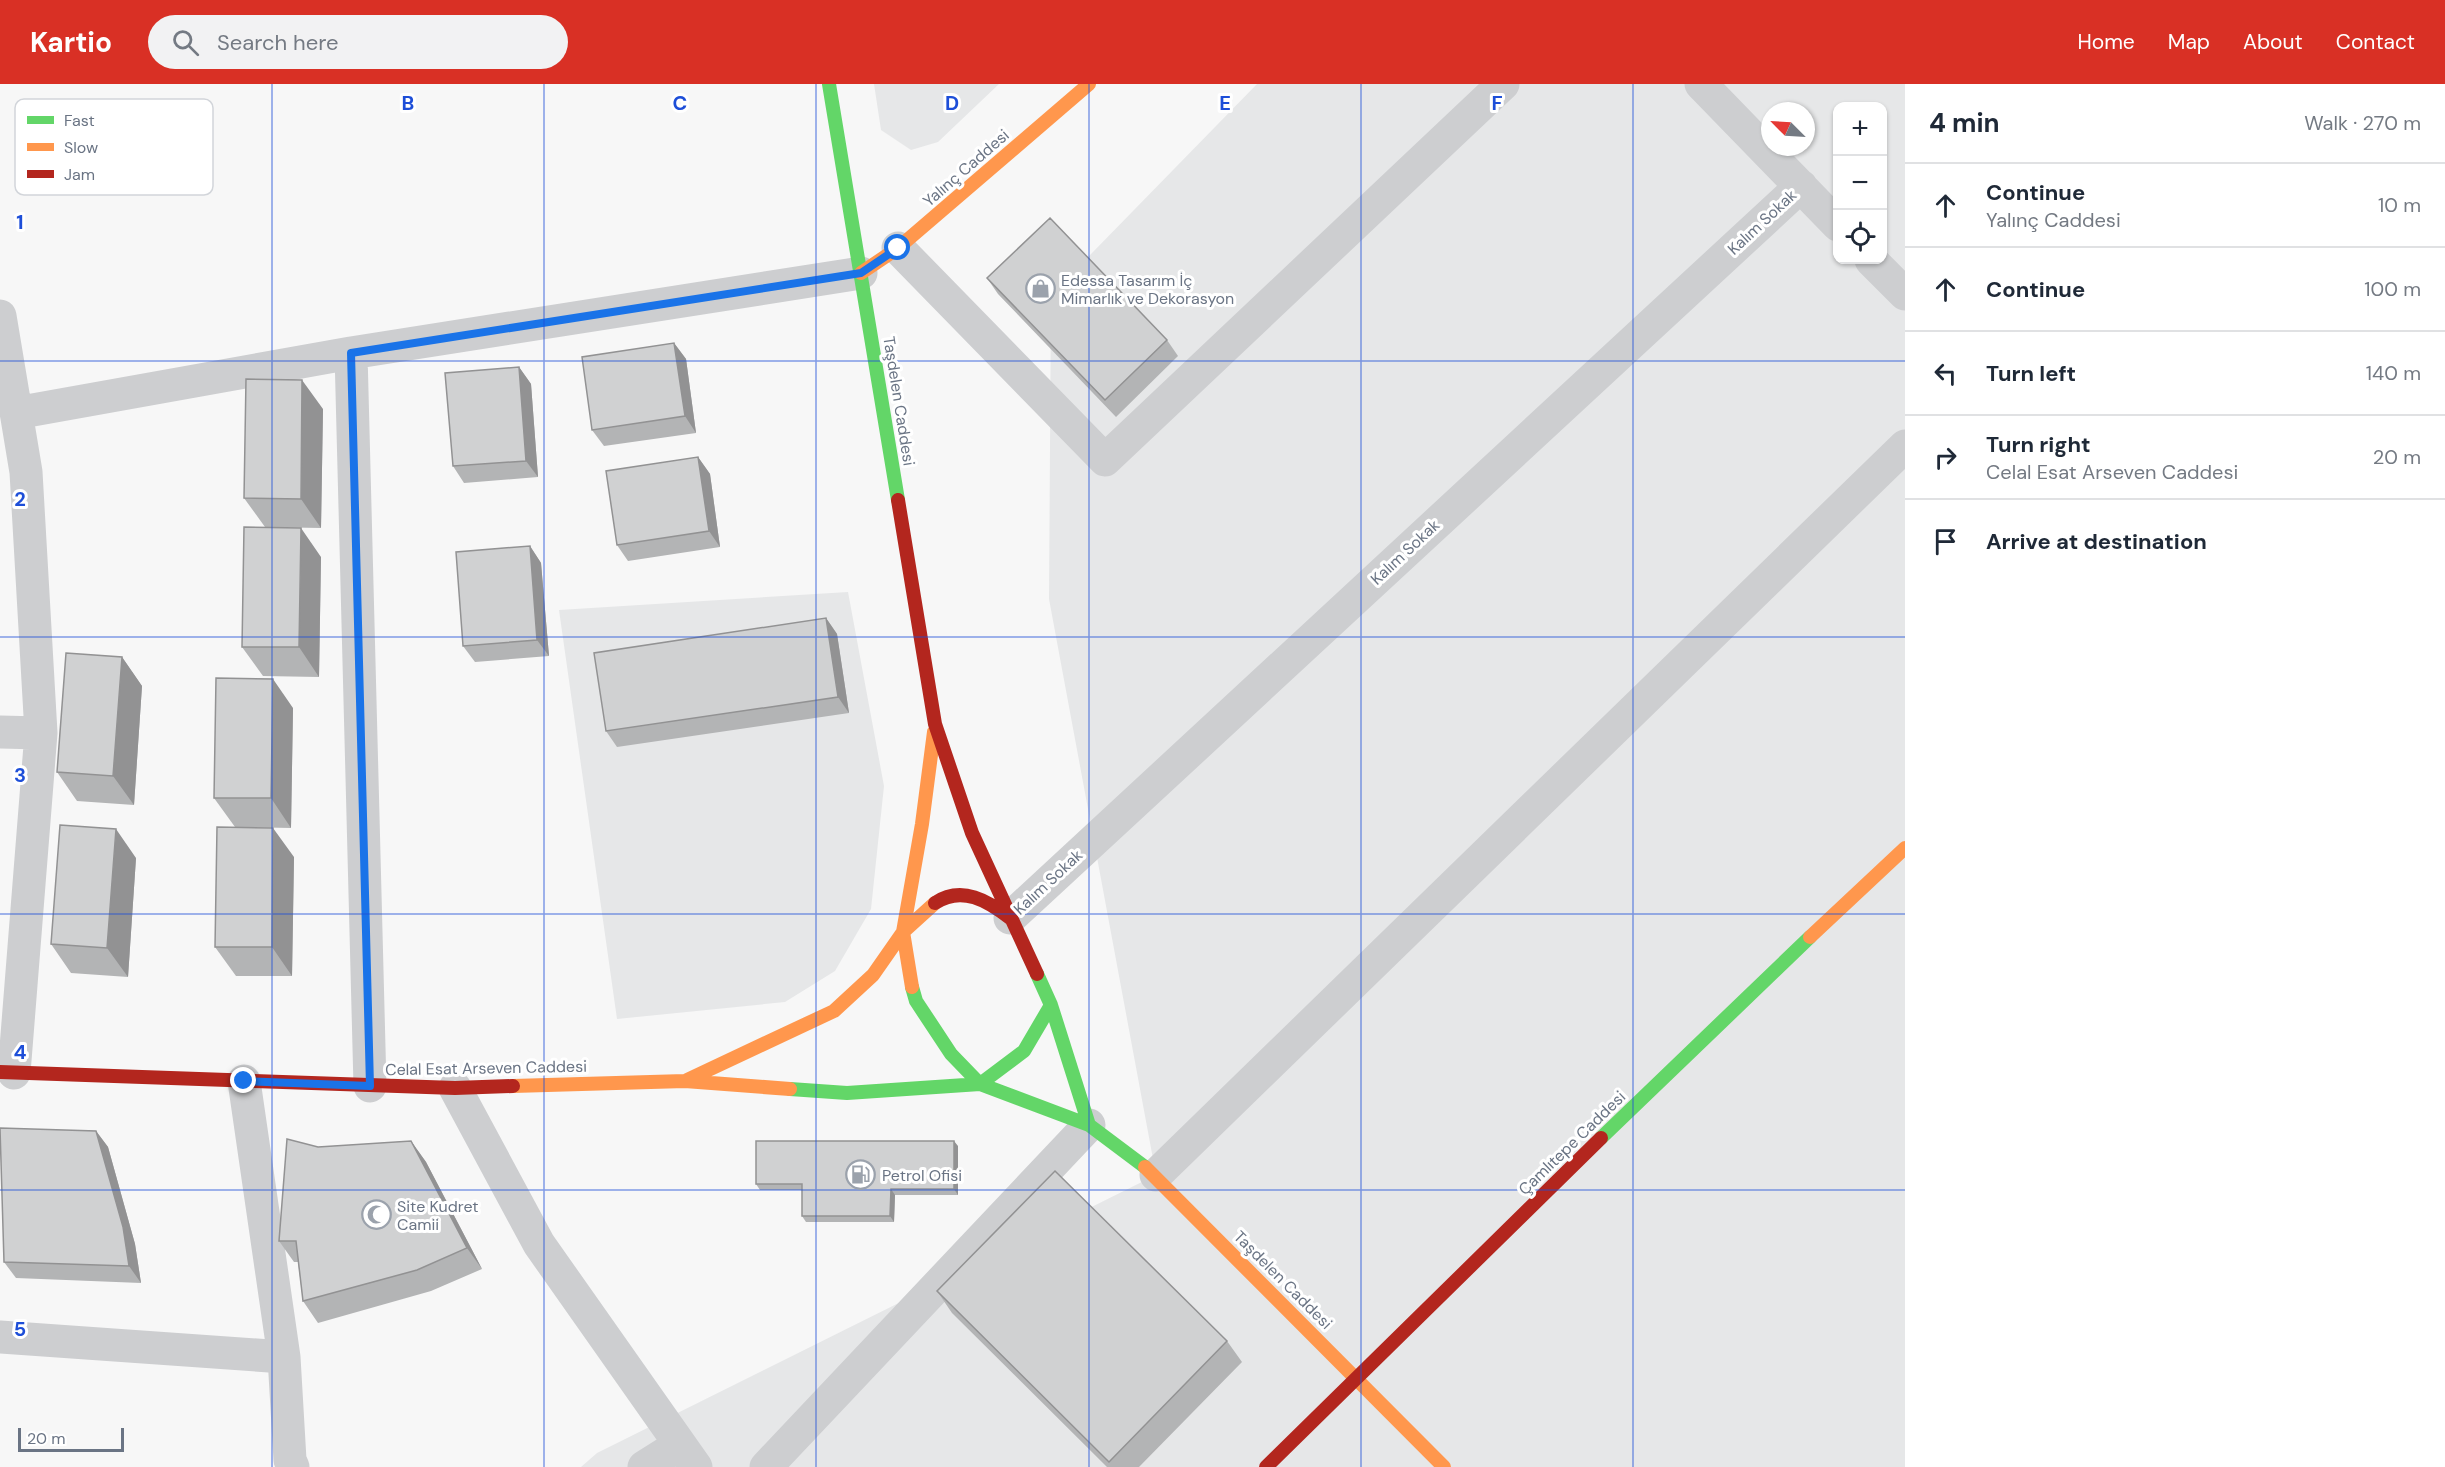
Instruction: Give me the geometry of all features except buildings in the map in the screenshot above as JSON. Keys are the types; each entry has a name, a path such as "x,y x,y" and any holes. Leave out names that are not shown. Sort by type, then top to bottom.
{"main road":[{"name":"Taşdelen Caddesi","path":"829,84 935,724"},
{"name":"Yalınç Caddesi","path":"861,273 898,248 1089,84"},
{"path":"935,724 972,833 1051,1005 1089,1125"},
{"path":"935,724 922,824 903,932 908,972 916,1002 951,1054 980,1084 1024,1051 1051,1005"},
{"name":"Çamlıtepe Caddesi","path":"1266,1467 1689,1051 1905,848"},
{"path":"686,1081 834,1011 873,975 903,932 925,910 943,898 965,894 991,903 1010,918"},
{"name":"Celal Esat Arseven Caddesi","path":"7,1072 455,1088 686,1081 847,1093 980,1084"},
{"name":"Taşdelen Caddesi","path":"980,1084 1089,1125 1156,1176 1444,1467"}],"street":[{"path":"898,248 1105,460 1503,84"},
{"path":"1701,84 1833,220"},
{"name":"Kalım Sokak","path":"1010,918 1800,186"},
{"path":"1875,264 1905,294"},
{"path":"16,413 351,353 861,273"},
{"path":"0,316 26,472 41,733 7,1072"},
{"path":"351,353 370,1086"},
{"path":"1156,1176 1905,446"},
{"path":"0,732 41,733"},
{"path":"244,1081 284,1357 290,1460 293,1467"},
{"path":"455,1088 539,1244 688,1456 644,1467"},
{"path":"766,1467 1089,1125"},
{"path":"0,1337 284,1357"}],"shaded area":[{"path":"874,84 999,84 938,142 911,150 881,130"},
{"path":"1257,84 1905,84 1905,1467 581,1467 597,1453 1156,1175 1049,599 1051,295"},
{"path":"848,592 884,786 871,909 835,971 785,1002 617,1019 559,610"}],"traffic: fast":[{"path":"829,84 898,500"},
{"path":"1601,1138 1810,937"},
{"path":"1037,974 1051,1005 1089,1125"},
{"path":"912,987 916,1001 951,1054 980,1084 1089,1125 1145,1167"},
{"path":"790,1089 847,1093 980,1084 1024,1051 1051,1005"}],"traffic: slow":[{"path":"861,273 898,248 1089,84"},
{"path":"912,987 903,932 922,824 934,732"},
{"path":"1810,937 1905,848"},
{"path":"687,1080 834,1011 873,975 903,932 935,903"},
{"path":"513,1086 685,1081 790,1089"},
{"path":"1145,1167 1444,1467"}],"traffic: jam":[{"path":"898,500 935,724 972,833 1037,974"},
{"path":"935,903 955,895 965,895 984,901 1010,918"},
{"path":"0,1072 455,1088 513,1086"},
{"path":"1266,1467 1601,1138"}],"place":[{"name":"Edessa Tasarım İç Mimarlık ve Dekorasyon","path":"1040,289"},
{"name":"Petrol Ofisi","path":"861,1175"},
{"name":"Site Kudret Camii","path":"376,1215"}],"route":[{"path":"244,1081 370,1086 351,353 861,273 898,248"}]}
